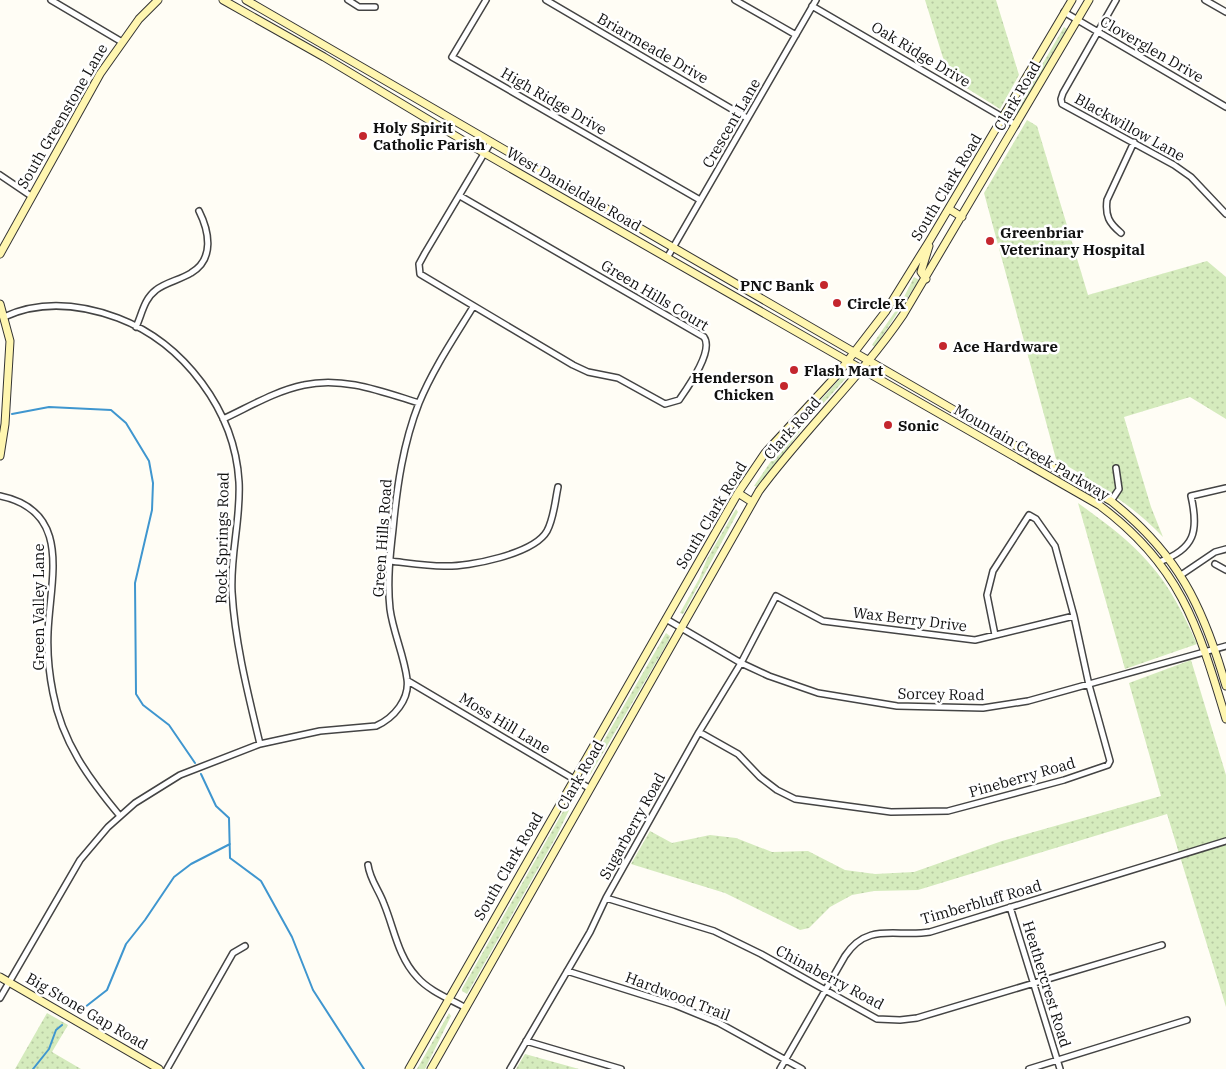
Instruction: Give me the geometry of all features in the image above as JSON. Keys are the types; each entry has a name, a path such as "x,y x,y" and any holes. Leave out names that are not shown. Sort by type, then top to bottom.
{"main road":[{"name":"South Greenstone Lane","path":"0,254 100,74 139,20 158,0"},
{"name":"West Danieldale Road","path":"224,0 484,153 861,369"},
{"name":"West Danieldale Road","path":"246,0 869,361"},
{"name":"South Clark Road","path":"409,1069 738,493 772,445 855,353 886,311 1072,0"},
{"name":"Clark Road","path":"431,1069 752,502 788,452 869,361 892,331 926,279 1089,0"},
{"path":"294,40 299,31"},
{"path":"362,80 367,70"},
{"path":"426,118 432,108"},
{"path":"949,208 962,216"},
{"path":"926,279 921,272 930,240"},
{"path":"706,280 712,269"},
{"path":"762,311 766,300"},
{"path":"0,304 9,333 10,348 6,424 0,456"},
{"name":"Mountain Creek Parkway","path":"869,361 1111,501 1139,524 1169,558 1181,575 1202,613 1226,686"},
{"name":"Mountain Creek Parkway","path":"861,369 1099,505 1140,540 1177,587 1190,612 1206,652 1226,719"},
{"path":"1004,450 1010,441"},
{"path":"738,493 752,502"},
{"name":"Big Stone Gap Road","path":"0,977 159,1069"}],"street":[{"path":"51,0 122,42"},
{"path":"348,0 359,7 375,7"},
{"name":"High Ridge Drive","path":"486,0 452,57 700,200"},
{"name":"Briarmeade Drive","path":"546,0 748,118"},
{"path":"735,0 796,35"},
{"name":"Crescent Lane","path":"667,258 816,0"},
{"name":"Blackwillow Lane","path":"1116,0 1061,99 1062,104 1174,165 1190,177 1226,214"},
{"path":"1205,0 1226,12"},
{"name":"Oak Ridge Drive","path":"812,6 1016,125"},
{"name":"Cloverglen Drive","path":"1064,12 1226,107"},
{"name":"Green Hills Court","path":"460,196 700,335 706,341 708,349 679,400 665,404 618,378 581,370 423,277 419,270 425,253 491,142"},
{"path":"1121,234 1109,222 1106,209 1107,200 1134,142"},
{"path":"0,175 31,196"},
{"path":"136,327 146,303 156,290 192,273 203,262 208,245 208,237 199,211"},
{"name":"Rock Springs Road","path":"4,317 38,307 64,305 94,310 136,327 161,343 188,364 204,386 223,420 235,456 239,482 232,585 233,613 241,661 260,744"},
{"name":"Green Hills Road","path":"0,998 8,981 80,860 96,840 120,816 156,789 180,775 260,744 320,731 357,729 384,722 402,704 408,681 390,608 390,561 402,459 419,403 473,307"},
{"path":"223,420 286,390 319,382 352,385 419,403"},
{"path":"1111,501 1119,489 1116,468"},
{"path":"390,561 434,566 454,566 530,547 546,532 551,522 558,487"},
{"path":"1159,562 1169,558 1184,546 1194,534 1196,518 1191,496 1226,488"},
{"name":"Green Valley Lane","path":"0,496 27,507 37,515 50,532 54,555 48,644 53,694 63,728 78,761 99,791 120,816"},
{"name":"Pineberry Road","path":"698,732 738,754 766,781 795,799 891,812 948,811 1064,780 1108,765 1110,761 1108,750 1089,685 1074,616 1055,546 1036,519 1029,516 993,571 987,595 995,635"},
{"path":"1181,575 1215,552 1226,549"},
{"path":"1215,564 1226,570"},
{"name":"Wax Berry Drive","path":"776,596 823,621 975,640 1074,616"},
{"name":"Sugarberry Road","path":"510,1069 590,932 606,898 698,732 741,662 776,596"},
{"name":"Sorcey Road","path":"666,619 769,676 818,693 898,706 983,708 1028,701 1226,646"},
{"name":"Moss Hill Lane","path":"408,681 589,788"},
{"name":"Timberbluff Road","path":"780,1069 852,946 864,937 881,932 930,932 1226,842"},
{"path":"368,865 369,876 383,899 401,954 416,977 466,1008"},
{"name":"Chinaberry Road","path":"606,898 714,932 761,954 877,1019 900,1020 917,1018 1162,945"},
{"name":"Heathercrest Road","path":"1010,907 1032,984 1060,1069"},
{"path":"167,1069 233,952 245,946"},
{"name":"Hardwood Trail","path":"567,971 675,1005 719,1023 802,1069"},
{"path":"1029,1069 1187,1020"},
{"path":"526,1041 621,1069"}],"green space":[{"path":"925,0 996,0 1019,75 1000,109 949,77"},
{"path":"1064,27 1067,29 1018,113 1015,111"},
{"path":"1027,120 1037,126 1088,295 1207,261 1226,277 1226,419 1190,397 1124,417 1151,507 1163,537 1126,504 1056,459 984,193"},
{"path":"914,277 919,280 875,347 872,345 901,303"},
{"path":"845,373 848,376 811,417 758,487 754,486 787,438"},
{"path":"1078,503 1124,538 1156,571 1176,601 1197,644 1125,669"},
{"path":"736,509 738,512 683,614 680,613 699,579 707,559"},
{"path":"666,633 670,636 669,640 590,775 586,773 588,768"},
{"path":"1191,660 1226,775 1226,1007 1167,814 918,890 874,891 852,895 830,907 809,928 800,930 725,893 631,864 650,831 672,843 710,835 736,838 772,852 808,851 845,870 875,874 914,872 1002,841 1161,796 1129,683"},
{"path":"573,794 575,798 556,837 467,994 462,989"},
{"path":"47,1013 68,1025 52,1052 81,1069 15,1069"},
{"path":"449,1013 451,1016 425,1069 417,1069"},
{"path":"525,1054 579,1069 516,1069"}],"waterway":[{"path":"12,414 49,407 111,410 126,423 149,461 153,483 152,510 135,583 136,694 143,705 169,725 195,763"},
{"path":"201,774 216,806 229,818 230,858 261,881 292,937 313,990 364,1069"},
{"path":"80,1011 107,990 126,944 174,877 191,864 230,844"},
{"path":"33,1069 49,1049 56,1030 62,1025"}],"place":[{"name":"Holy Spirit Catholic Parish","path":"363,136"},
{"name":"Greenbriar Veterinary Hospital","path":"990,241"},
{"name":"PNC Bank","path":"824,285"},
{"name":"Circle K","path":"837,303"},
{"name":"Ace Hardware","path":"943,346"},
{"name":"Flash Mart","path":"794,370"},
{"name":"Henderson Chicken","path":"784,386"},
{"name":"Sonic","path":"888,425"}]}
